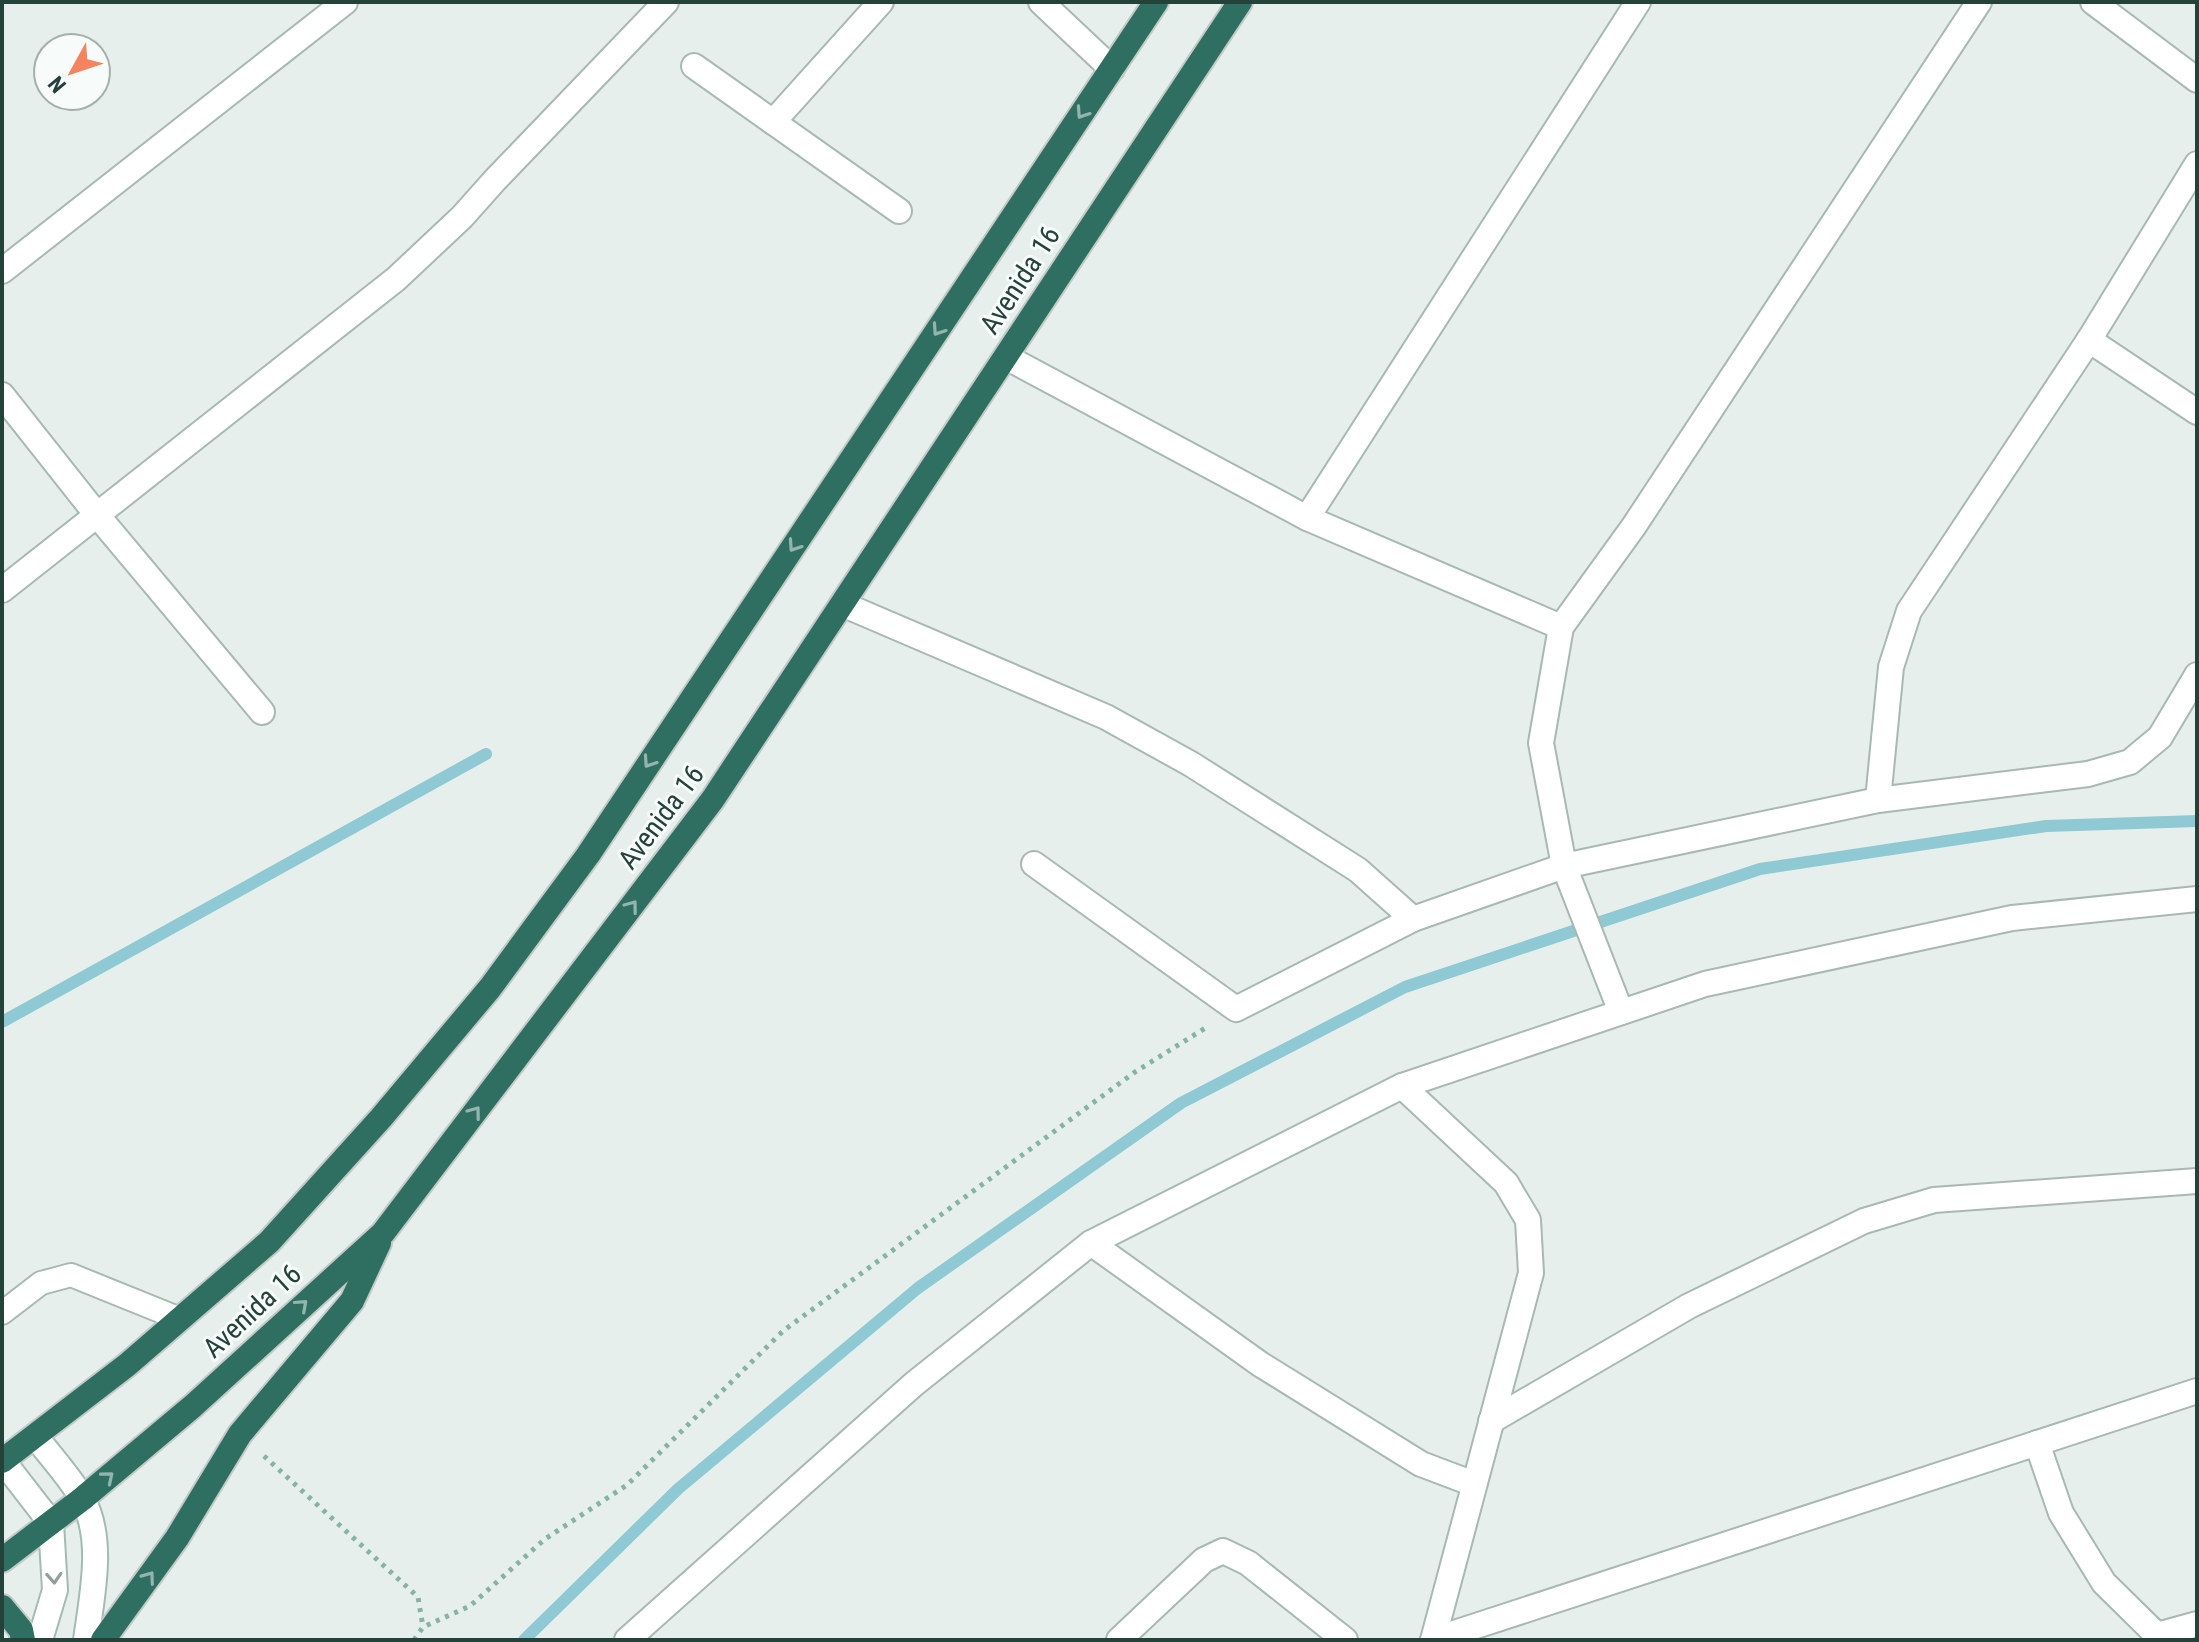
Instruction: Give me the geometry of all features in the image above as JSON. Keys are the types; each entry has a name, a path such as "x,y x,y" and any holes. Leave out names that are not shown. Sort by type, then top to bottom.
{"highway":[{"name":"Avenida 16","path":"2,1461 127,1365 269,1242 381,1118 499,976 588,855 1156,2"},
{"name":"Avenida 16","path":"2,1560 82,1499 193,1406 383,1233 713,799 1240,2"},
{"path":"103,1640 177,1538 240,1434 352,1301 383,1233"},
{"path":"2,1607 21,1630 23,1640"}],"street":[{"path":"2,271 345,2"},
{"path":"2,590 396,279 462,217 666,2"},
{"path":"773,122 881,2"},
{"path":"1041,2 1112,69"},
{"path":"1307,518 1638,2"},
{"path":"1621,1012 1564,866 1541,743 1561,627 1634,526 1979,2"},
{"path":"2093,2 2197,80"},
{"path":"694,66 899,211"},
{"path":"1878,800 1891,667 1909,611 2089,340 2197,164"},
{"path":"2089,340 2197,412"},
{"path":"1006,357 1307,518 1561,627"},
{"path":"2,395 97,515 262,712"},
{"path":"842,604 1106,717 1191,764 1358,870 1413,919"},
{"path":"1034,864 1236,1009 1413,919 1564,866 1878,800 2088,774 2130,762 2160,737 2197,675"},
{"path":"627,1640 914,1384 1091,1243 1402,1086 1705,984 2012,918 2197,899"},
{"path":"1402,1086 1506,1183 1528,1220 1531,1273 1433,1640"},
{"path":"1491,1421 1689,1306 1864,1221 1934,1200 2197,1181"},
{"path":"1091,1243 1260,1364 1421,1464 1474,1484"},
{"path":"1433,1640 2197,1391"},
{"path":"36,1437 82,1499 95,1536 86,1640"},
{"path":"2037,1443 2061,1513 2104,1583 2160,1638 2197,1624"},
{"path":"2,1461 51,1523 55,1590 40,1640"},
{"path":"1119,1640 1204,1560 1223,1551 1248,1563 1345,1640"}],"lane":[{"path":"2,1313 41,1283 71,1275 180,1319"}],"path":[{"path":"414,1640 423,1627 470,1606 545,1539 627,1485 783,1331 1123,1081 1236,1009"},
{"path":"240,1434 418,1597 423,1627"}],"waterway":[{"path":"2,1022 486,754"},
{"path":"524,1640 678,1489 918,1288 1181,1103 1405,987 1760,869 2046,826 2197,821"}]}
